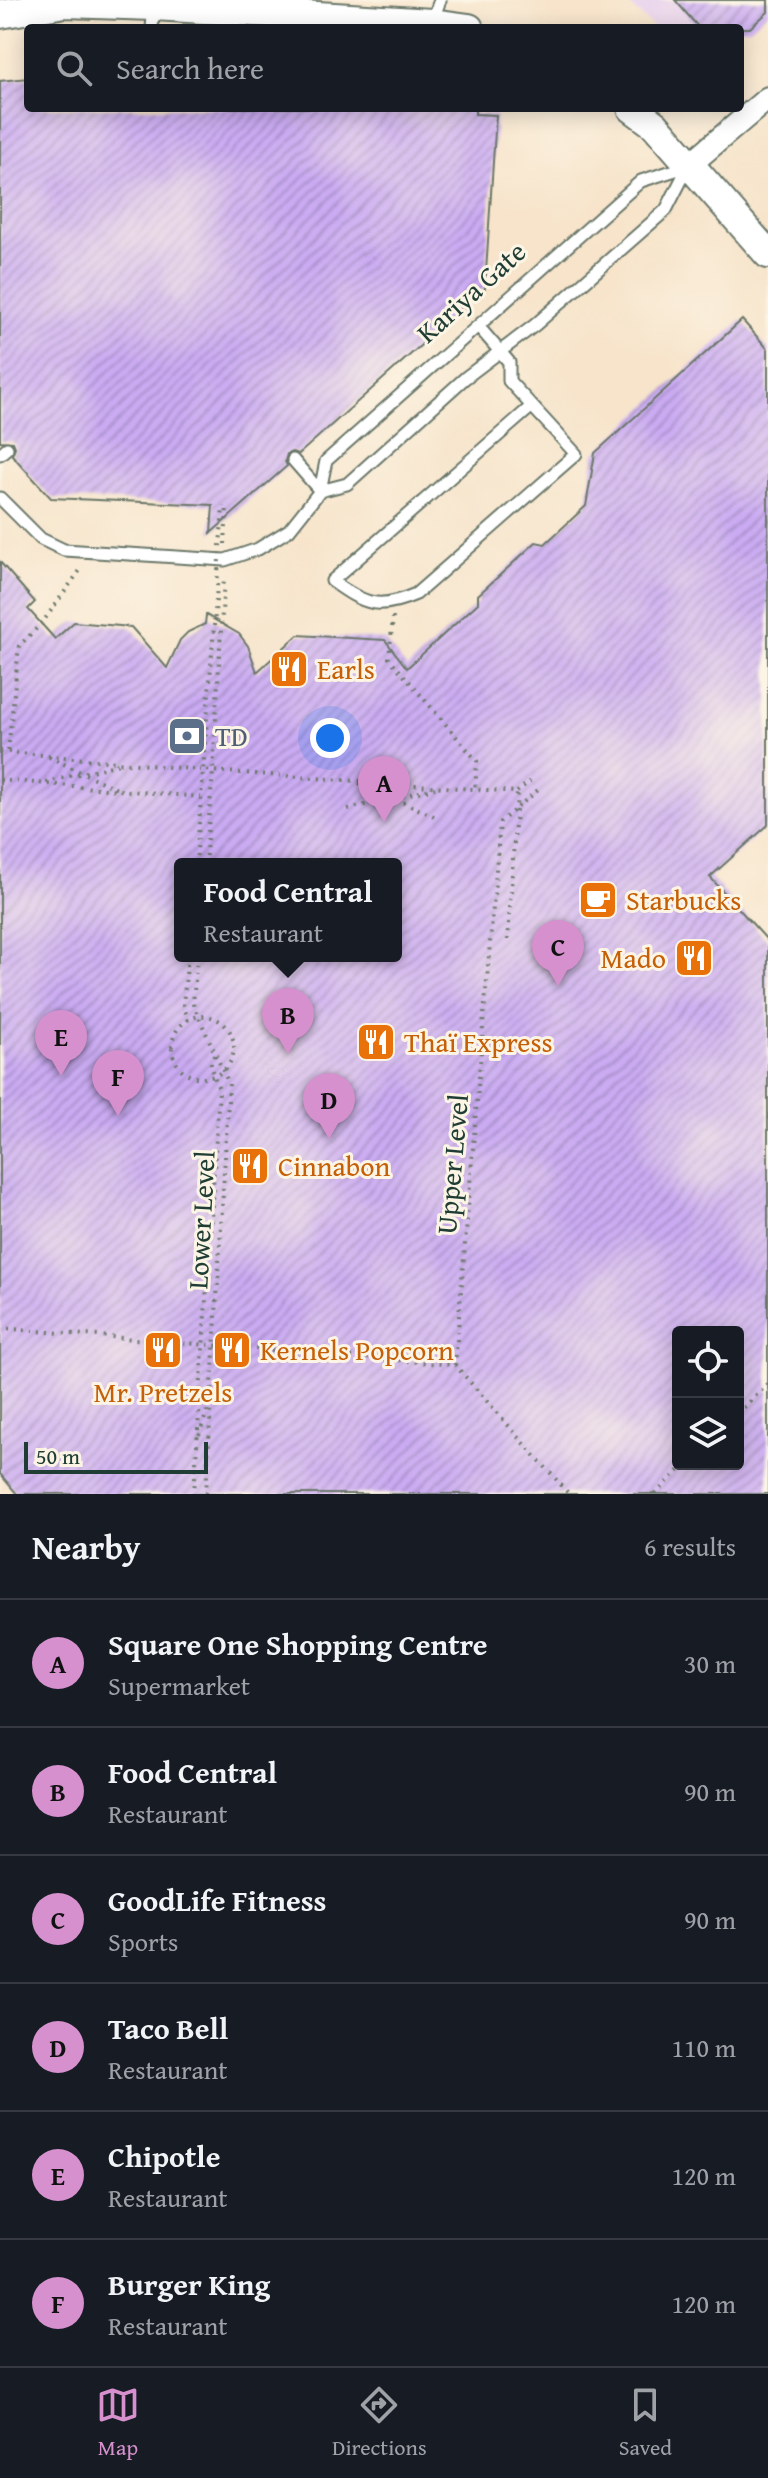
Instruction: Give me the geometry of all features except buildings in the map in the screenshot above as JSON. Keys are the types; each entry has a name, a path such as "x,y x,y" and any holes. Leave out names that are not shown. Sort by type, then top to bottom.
{"street":[{"path":"0,14 65,3 153,17 433,8 462,24"},
{"name":"Kariya Gate","path":"689,165 768,98"},
{"path":"637,112 655,125 768,254"}],"lane":[{"name":"Kariya Gate","path":"0,498 41,539 64,550 225,560 258,549 289,530 320,491 326,461 641,181 689,165"},
{"name":"Kariya Gate","path":"320,491 347,484 465,378 535,325 666,210 689,165"},
{"path":"478,326 509,362 509,381 532,406 576,454 416,594 393,604 368,601 351,595 332,581 532,406"},
{"path":"293,460 320,491"}],"path":[{"path":"197,858 225,506 225,560 206,858"},
{"path":"8,751 19,646 42,623 92,554"},
{"path":"393,604 394,626 389,658 477,761 475,790"},
{"path":"0,751 213,771 475,790 517,792 530,781"},
{"path":"45,755 119,790"},
{"path":"39,784 125,762"},
{"path":"0,780 202,797"},
{"path":"356,781 434,816"},
{"path":"348,809 441,787"},
{"name":"Upper Level","path":"455,1365 500,822 538,790"},
{"path":"508,940 517,792"},
{"path":"187,962 183,1004 188,1020"},
{"name":"Lower Level","path":"196,962 193,1004 229,1084 206,1494"},
{"path":"207,1016 226,1026 235,1046 230,1065 223,1072 205,1079 195,1078 178,1067 171,1049 173,1038 178,1028 188,1020 207,1016"},
{"path":"194,1494 219,1089 210,1066 215,1052"},
{"path":"0,1328 455,1365 569,1494"},
{"path":"744,1407 768,1384"},
{"path":"200,1398 209,1440"},
{"path":"198,1441 211,1400"},
{"path":"655,1494 680,1470"}],"shaded area":[{"path":"624,0 768,0 768,5 744,26 744,24 650,24"}],"place":[{"name":"Earls","path":"289,669"},
{"name":"TD","path":"187,736"},
{"name":"Square One Shopping Centre","path":"384,822"},
{"name":"Starbucks","path":"598,900"},
{"name":"Mado","path":"694,958"},
{"name":"GoodLife Fitness","path":"558,986"},
{"name":"Thaï Express","path":"376,1042"},
{"name":"Food Central","path":"288,1054"},
{"name":"Chipotle","path":"61,1076"},
{"name":"Burger King","path":"118,1116"},
{"name":"Taco Bell","path":"329,1139"},
{"name":"Cinnabon","path":"250,1166"},
{"name":"Mr. Pretzels","path":"163,1350"},
{"name":"Kernels Popcorn","path":"232,1350"}]}
